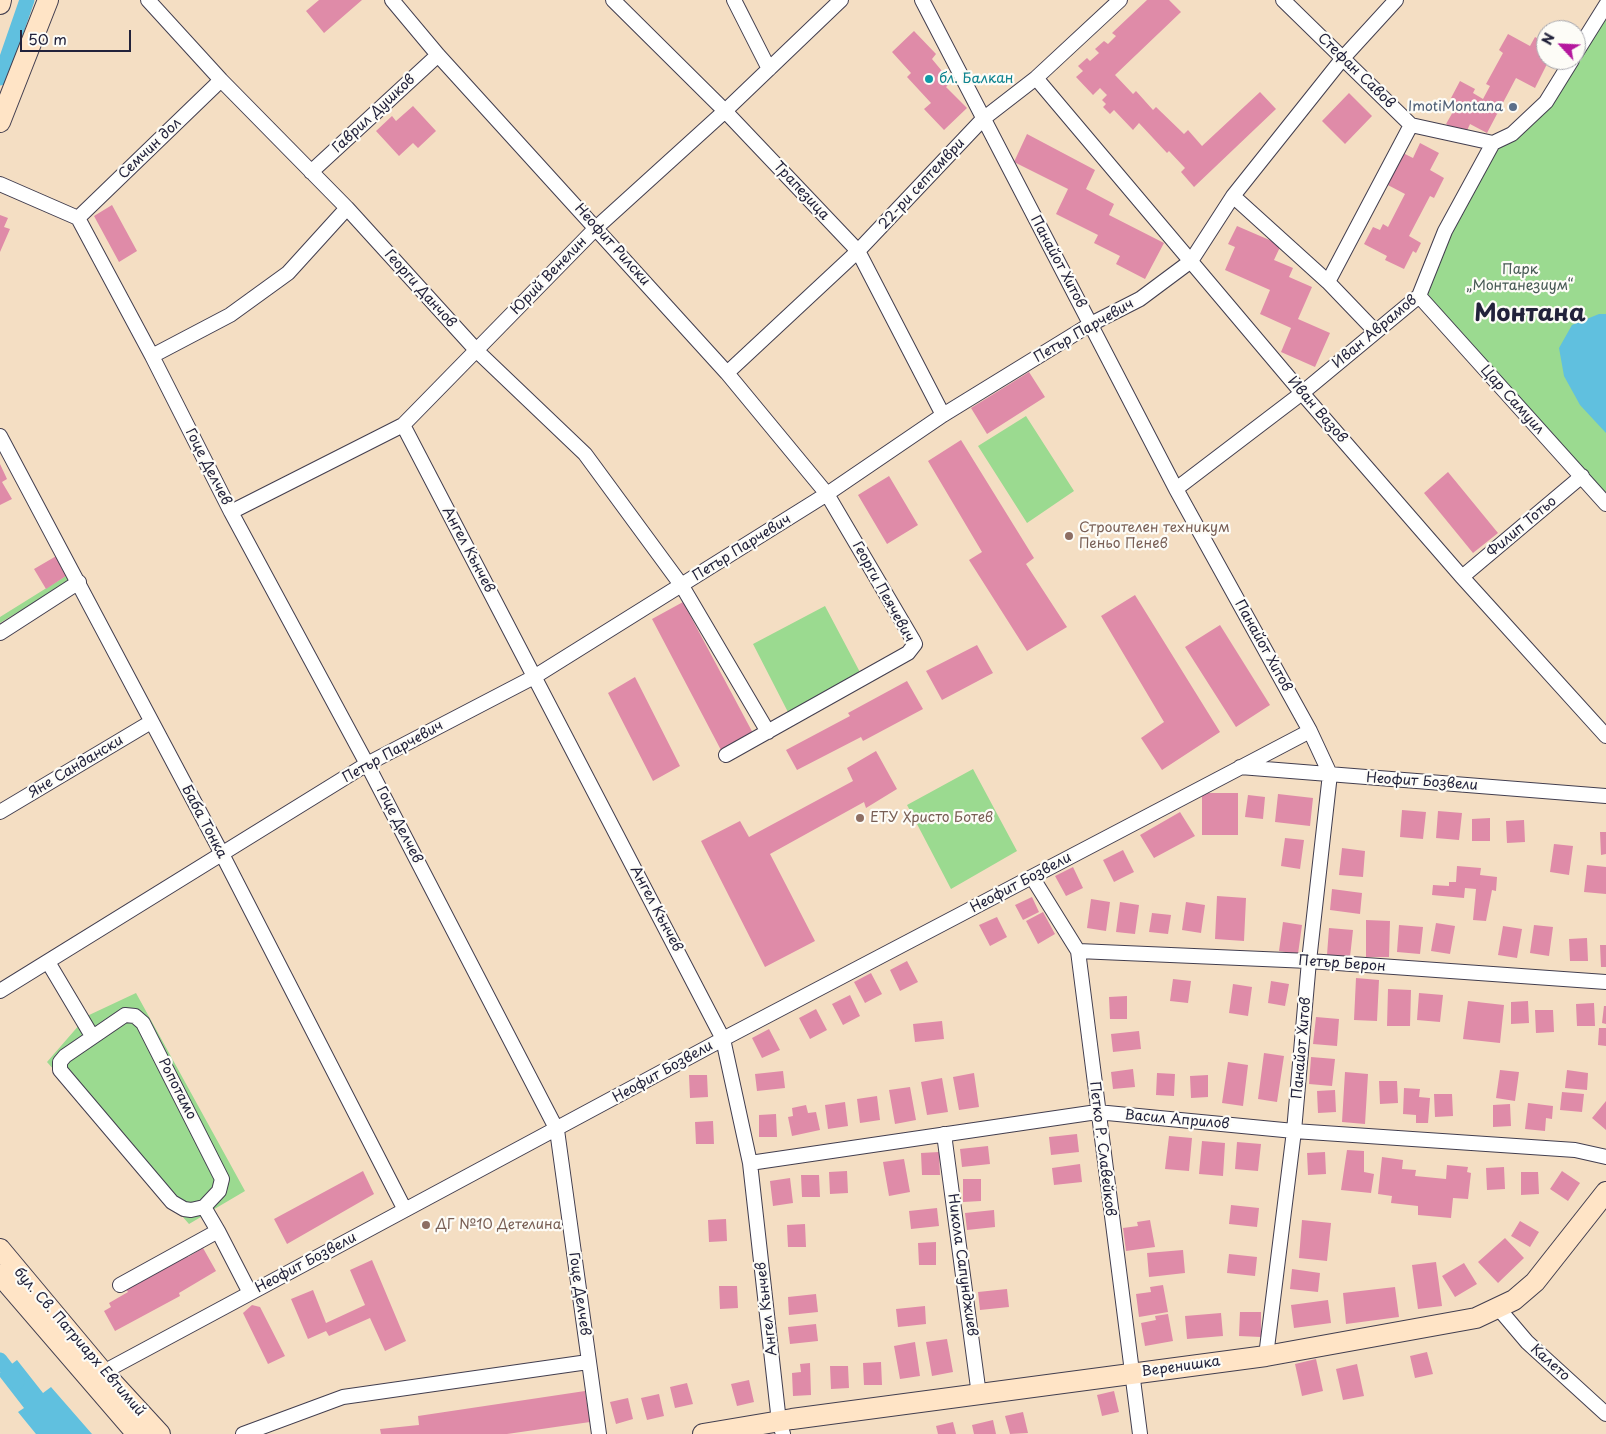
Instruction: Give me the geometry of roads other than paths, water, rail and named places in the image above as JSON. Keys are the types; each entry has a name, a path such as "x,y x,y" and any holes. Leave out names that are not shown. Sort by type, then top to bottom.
{"main road":[{"path":"0,4 2,0"},
{"path":"0,122 48,0"},
{"name":"Веренишка","path":"703,1434 781,1428 979,1395 1266,1356 1461,1322 1499,1308 1535,1282 1606,1192"},
{"name":"бул. Св. Патриарх Евтимий","path":"0,1249 96,1376 137,1434"},
{"name":"бул. Св. Патриарх Евтимий","path":"0,1275 96,1376 160,1434"}],"street":[{"name":"Георги Данчов","path":"148,0 221,80 347,208 477,351 585,454 682,586"},
{"name":"Неофит Рилски","path":"392,0 438,55 727,373 827,494"},
{"name":"Трапезица","path":"613,0 725,111 858,251 944,415"},
{"path":"734,0 769,68"},
{"name":"Юрий Венелин","path":"231,512 403,425 596,228 725,111 841,0"},
{"name":"Панайот Хитов","path":"922,0 1176,489 1310,731 1330,774 1309,961 1294,1131 1266,1356"},
{"name":"22-ри септември","path":"727,373 858,251 983,119 1036,78 1120,0"},
{"name":"Стефан Савов","path":"1283,0 1411,125"},
{"name":"Петър Парчевич","path":"0,992 367,764 534,677 827,494 944,415 1091,324 1140,299 1191,261 1233,196 1343,58 1396,0"},
{"path":"1586,37 1606,5"},
{"name":"Гаврил Душков","path":"311,172 438,55"},
{"path":"1328,282 1411,125 1493,143 1512,134 1546,102 1566,70"},
{"name":"Иван Вазов","path":"1036,78 1302,393 1462,577 1606,736"},
{"name":"Семчин дол","path":"78,218 221,80"},
{"name":"Иван Аврамов","path":"1176,489 1302,393 1419,296 1445,231 1493,143"},
{"path":"0,184 78,218"},
{"path":"1233,196 1328,282 1375,331"},
{"path":"152,356 230,315 288,273 347,208"},
{"name":"Гоце Делчев","path":"78,218 152,356 231,512 367,764 557,1130 599,1434"},
{"name":"Цар Самуил","path":"1419,296 1606,504"},
{"name":"Ангел Кънчев","path":"403,425 723,1039 750,1163 781,1428"},
{"name":"Баба Тонка","path":"0,436 222,854 405,1210"},
{"name":"Филип Тотьо","path":"1462,577 1582,476"},
{"name":"Георги Пеячевич","path":"726,755 908,653 915,644 827,494"},
{"path":"0,633 79,582"},
{"path":"682,586 768,732"},
{"name":"Яне Сандански","path":"0,812 152,722"},
{"name":"Неофит Бозвели","path":"96,1376 557,1130 723,1039 1310,731"},
{"name":"Неофит Бозвели","path":"1239,767 1606,796"},
{"name":"Петко Р. Славейков","path":"1032,877 1078,951 1097,1112 1140,1434"},
{"name":"Петър Берон","path":"1078,951 1309,961 1606,982"},
{"path":"48,962 92,1036"},
{"name":"Ропотамо","path":"125,1015 135,1016 143,1023 220,1172 222,1178 219,1191 204,1207 191,1210 184,1209 172,1202 63,1074 59,1066 62,1059 92,1036 125,1015"},
{"name":"Васил Априлов","path":"750,1163 1097,1112 1294,1131 1575,1150 1606,1158"},
{"name":"Никола Сапунджиев","path":"944,1134 979,1395"},
{"path":"204,1207 250,1294"},
{"path":"120,1285 218,1231"},
{"name":"Калето","path":"1499,1308 1527,1342 1606,1414"},
{"path":"243,1434 343,1397 588,1362"}],"water":[{"path":"1599,314 1606,314 1606,433 1580,405 1564,376 1559,348 1572,325"},
{"path":"17,1360 43,1393 51,1387 92,1434 36,1434 18,1412 24,1408 0,1377 0,1373"}],"waterway":[{"path":"0,78 27,0"},
{"path":"0,1360 17,1382"}],"place":[{"name":"бл. Балкан","path":"929,79"},
{"name":"ImotiMontana","path":"1513,107"},
{"name":"Строителен техникум Пеньо Пенев","path":"1069,536"},
{"name":"ЕТУ Христо Ботев","path":"860,818"},
{"name":"ДГ №10 Детелина","path":"426,1225"}],"district":[{"name":"Монтана","path":"1530,314"}],"park label":[{"name":"Парк „Монтанезиум“","path":"1520,278"}]}
